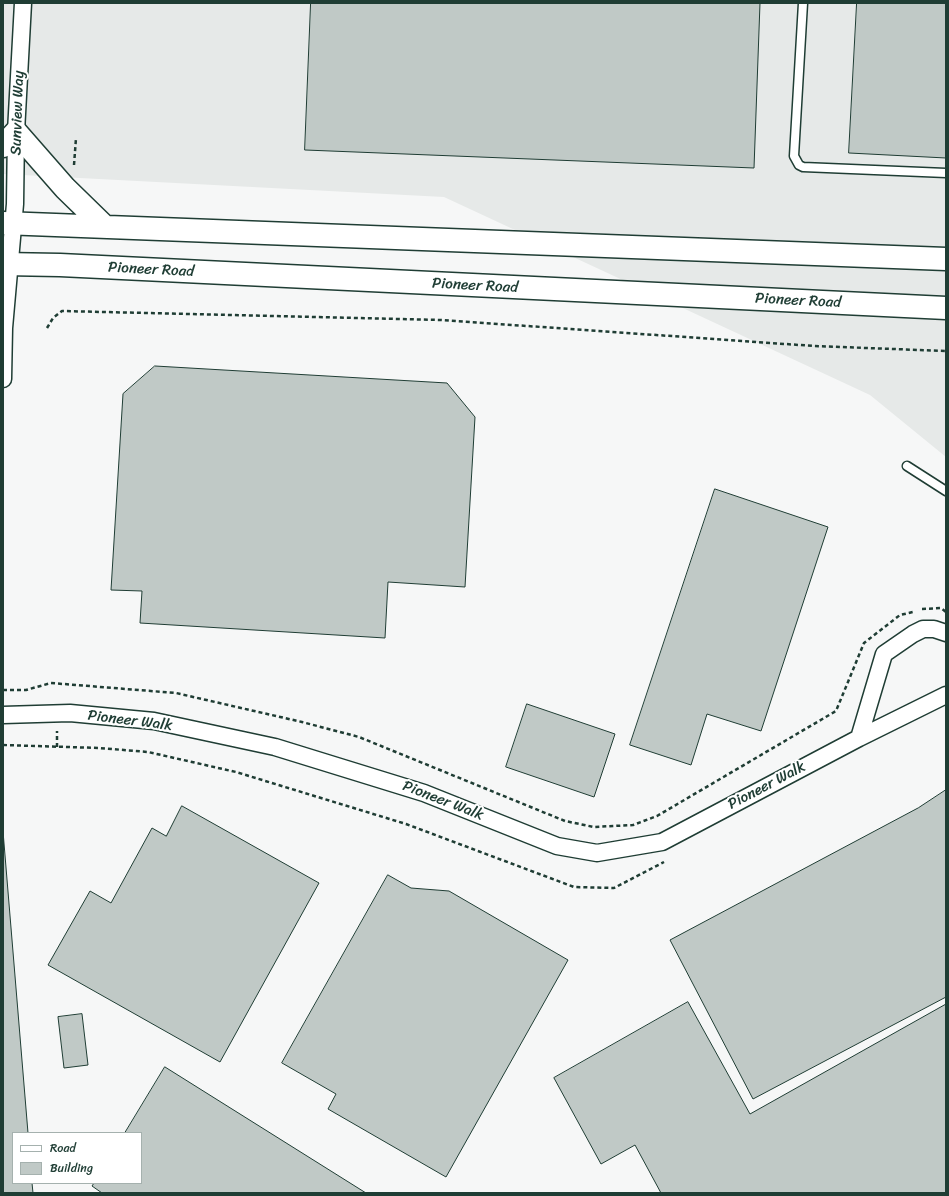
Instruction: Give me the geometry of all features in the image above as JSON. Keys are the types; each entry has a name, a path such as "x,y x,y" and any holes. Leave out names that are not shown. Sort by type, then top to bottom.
{"main road":[{"path":"10,139 106,227"},
{"path":"8,223 946,259"},
{"name":"Pioneer Road","path":"7,264 60,265 946,308"}],"street":[{"name":"Sunview Way","path":"8,223 10,139 23,3"},
{"path":"3,379 8,223"},
{"path":"858,738 884,654 923,629 934,629 946,633"},
{"name":"Pioneer Walk","path":"3,715 70,713 154,721 275,747 424,792 557,846 597,854 662,842 858,738 946,695"}],"lane":[{"path":"803,3 794,156 795,161 803,167 946,173"},
{"path":"906,466 946,491"}],"path":[{"path":"74,166 76,138"},
{"path":"47,328 53,318 62,311 441,320 814,346 946,351"},
{"path":"3,690 26,690 51,683 176,694 302,722 359,737 565,821 594,827 633,825 658,816 836,711"}],"shaded area":[{"path":"3,3 946,3 946,457 870,395 444,197 3,174"}],"building":[{"path":"311,3 760,3 754,168 305,150"},
{"path":"857,3 946,3 946,158 849,153"},
{"path":"155,366 447,383 475,417 465,587 388,582 385,638 140,623 142,591 111,590 123,394"},
{"path":"715,489 828,527 761,731 707,714 691,765 630,745"},
{"path":"527,704 615,734 594,797 506,767"},
{"path":"946,790 946,997 753,1099 670,940 918,808"},
{"path":"182,806 319,883 220,1062 48,965 90,891 111,903 152,828 166,836"},
{"path":"3,831 28,1132 12,1132 12,1184 32,1184 33,1193 3,1193"},
{"path":"388,875 411,888 449,891 568,960 446,1177 328,1109 336,1094 282,1063"},
{"path":"688,1002 750,1114 946,1004 946,1193 661,1193 635,1145 601,1164 554,1078"},
{"path":"82,1014 88,1065 64,1068 58,1017"},
{"path":"165,1067 366,1193 102,1193 92,1186 93,1184 142,1184 142,1132 126,1132"}]}
